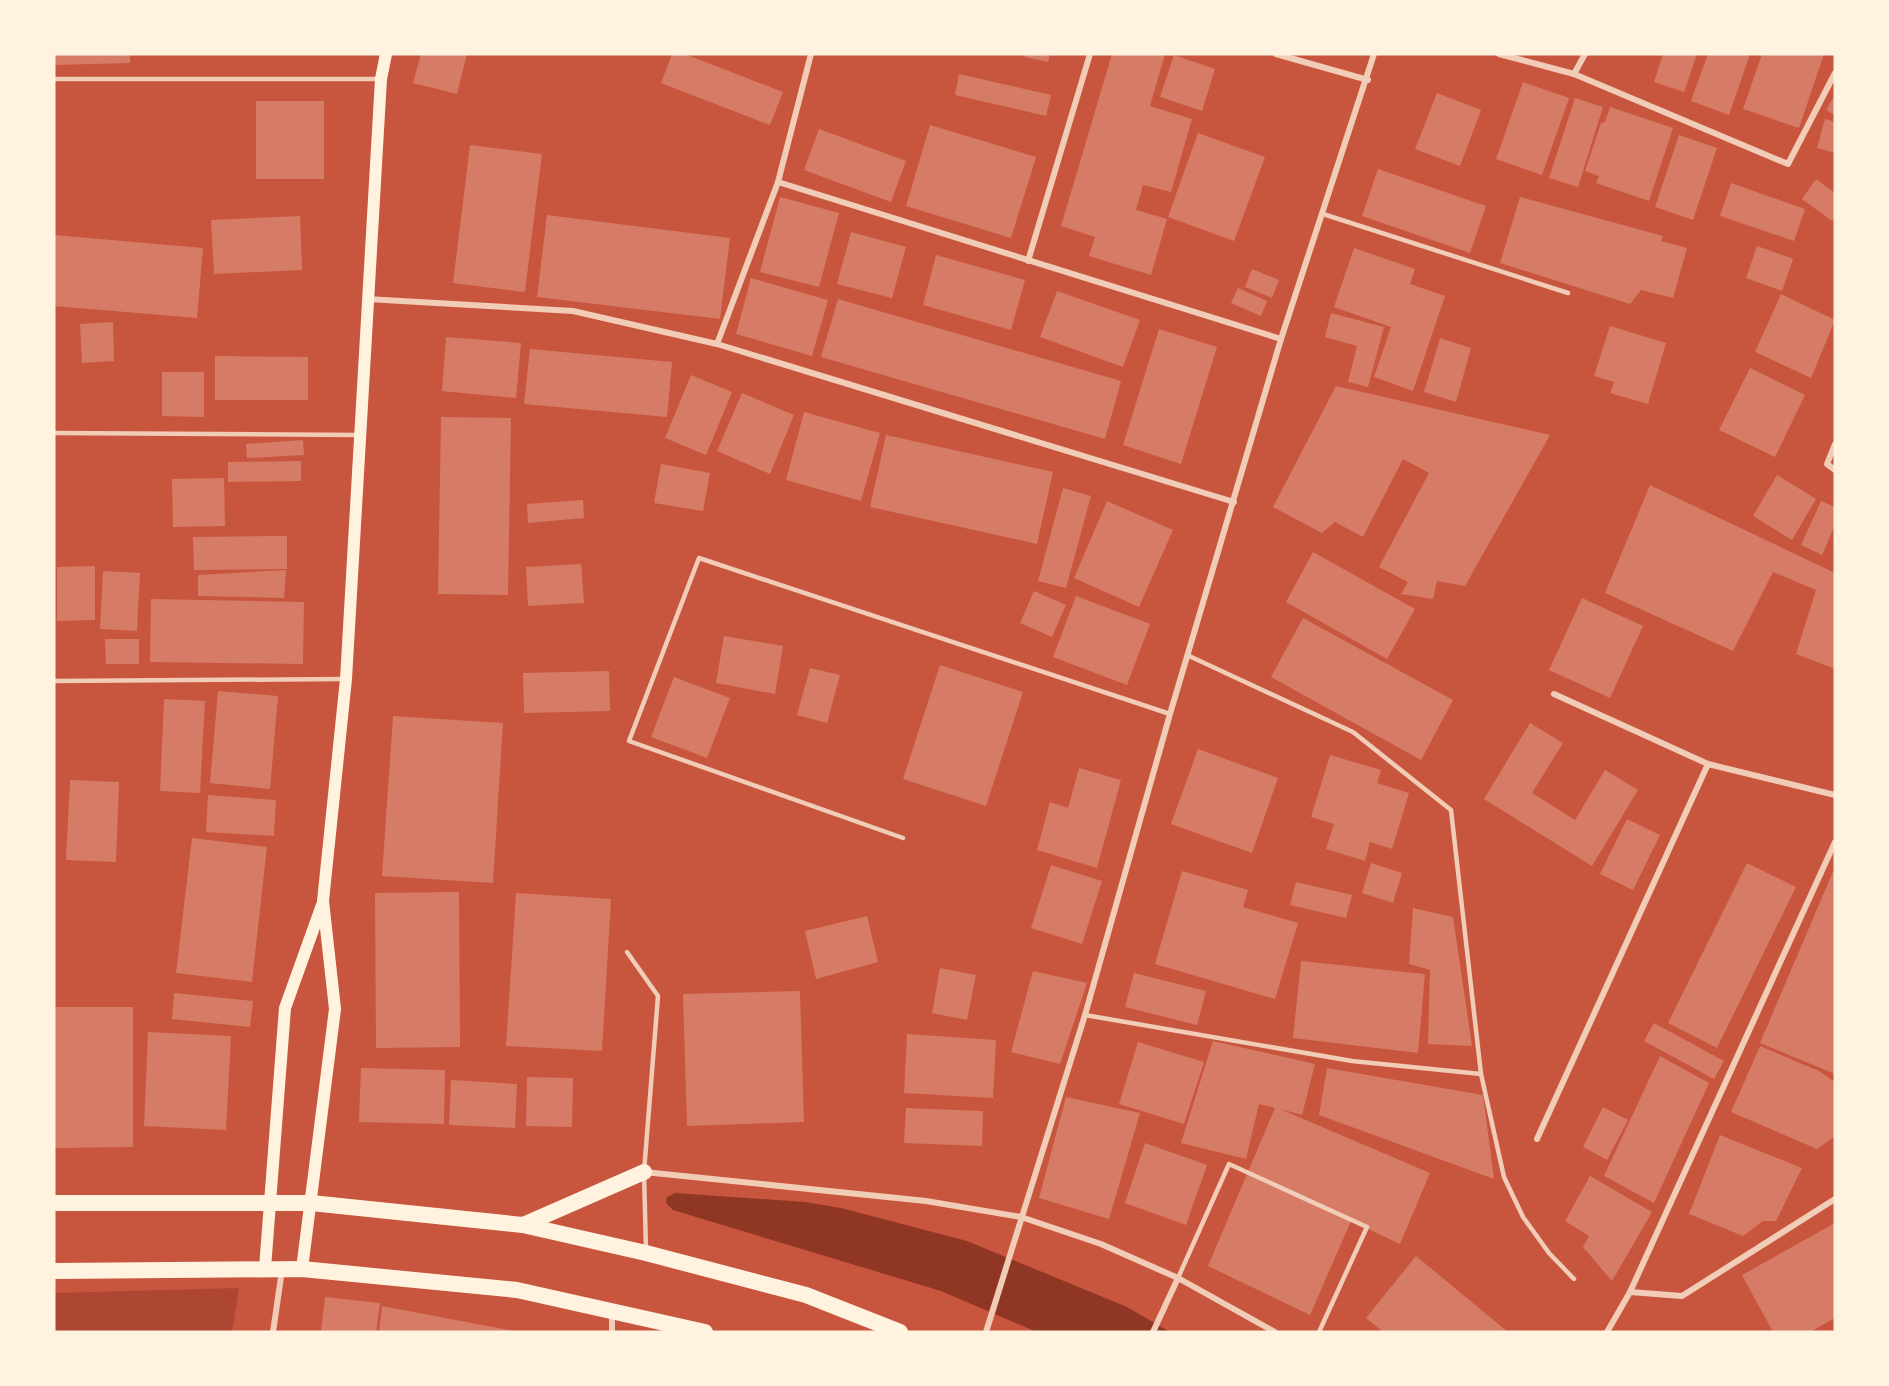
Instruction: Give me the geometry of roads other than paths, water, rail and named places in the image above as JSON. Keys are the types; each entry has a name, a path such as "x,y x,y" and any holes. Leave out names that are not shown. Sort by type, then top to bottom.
{"highway":[{"path":"523,1225 644,1172"},
{"path":"54,1203 311,1203 523,1225 646,1253 806,1295 900,1332"},
{"path":"54,1271 302,1269 517,1290 705,1332"}],"main road":[{"path":"302,1269 335,1009 323,901 346,679 358,435 381,79 386,54"},
{"path":"265,1268 285,1008 323,901"}],"street":[{"path":"717,344 778,182 811,54"},
{"path":"1028,261 1090,54"},
{"path":"1276,54 1368,80"},
{"path":"986,1332 1085,1015 1170,714 1281,339 1368,80 1374,54"},
{"path":"1499,54 1574,74 1788,164 1835,73"},
{"path":"1574,74 1585,54"},
{"path":"778,182 1281,339"},
{"path":"367,299 573,310 717,344 1234,502"},
{"path":"1835,444 1827,464 1835,470"},
{"path":"1554,694 1708,764 1835,795"},
{"path":"1537,1139 1708,764"},
{"path":"1607,1332 1630,1292 1835,842"},
{"path":"644,1172 926,1201 1022,1217 1101,1244 1178,1278 1275,1332"},
{"path":"1630,1292 1682,1296 1835,1199"},
{"path":"273,1332 283,1268"},
{"path":"1153,1332 1178,1278"},
{"path":"612,1311 612,1332"}],"lane":[{"path":"54,79 381,79"},
{"path":"1323,214 1568,293"},
{"path":"54,433 358,435"},
{"path":"903,838 629,741 699,558 1170,714"},
{"path":"1188,656 1353,732 1451,810 1481,1074 1504,1177 1523,1217 1549,1253 1574,1279"},
{"path":"54,681 346,679"},
{"path":"627,952 658,996 644,1172 646,1253"},
{"path":"1085,1015 1352,1061 1481,1074"},
{"path":"1178,1278 1229,1164 1367,1227 1319,1332"}]}
